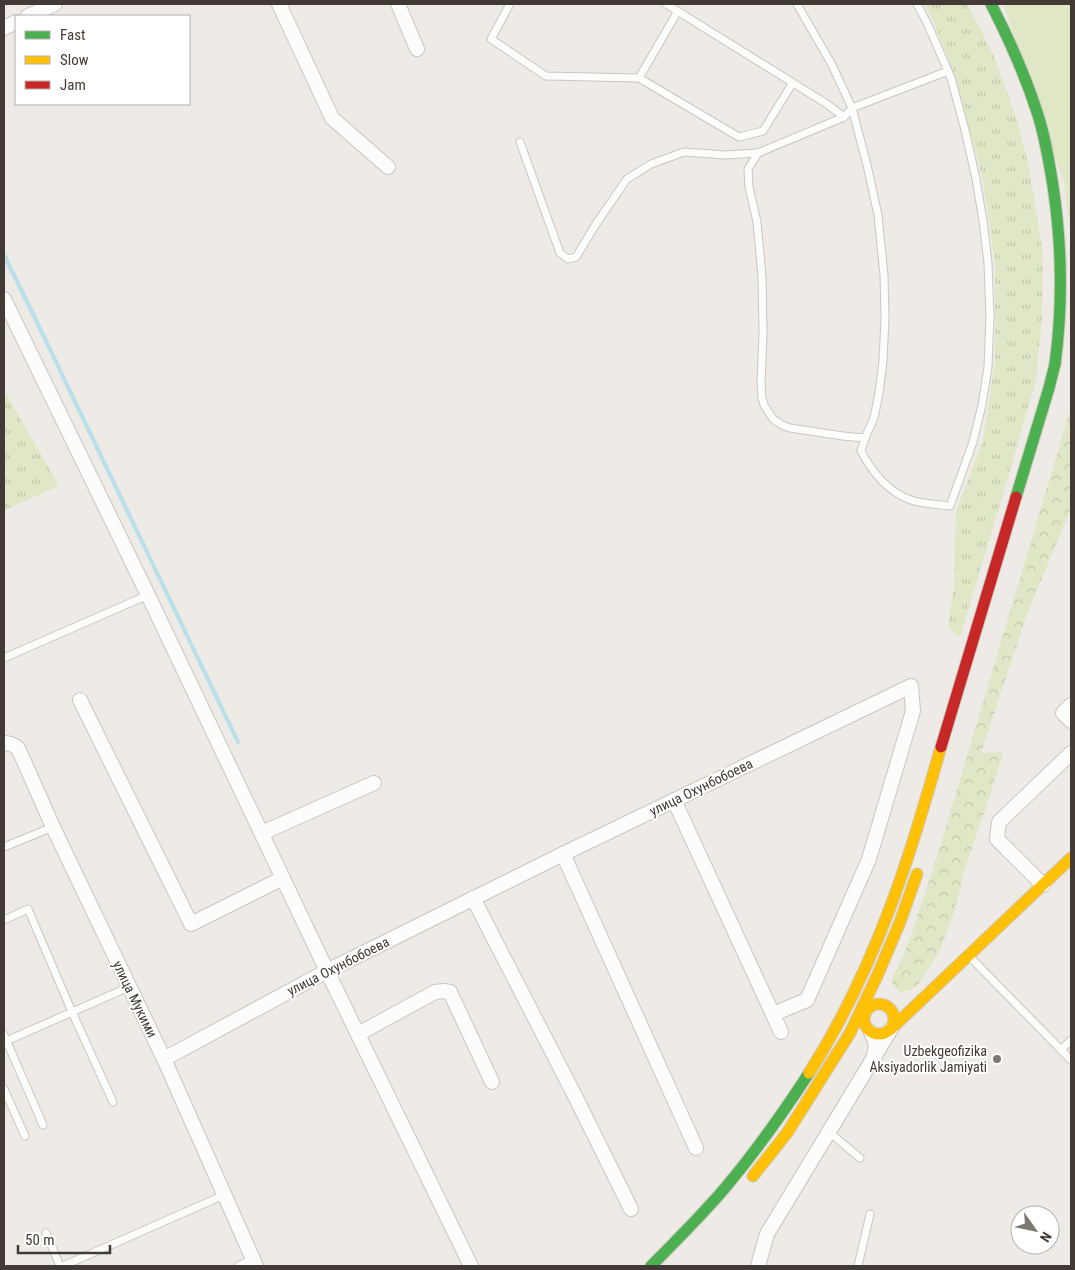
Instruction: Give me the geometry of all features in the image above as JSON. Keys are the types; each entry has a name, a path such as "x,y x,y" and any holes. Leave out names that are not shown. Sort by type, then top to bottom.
{"main road":[{"path":"651,1266 731,1181 799,1090 814,1067 837,1024 869,958 888,914 914,838 1055,364 1060,324 1062,281 1057,220 1046,149 1037,112 1026,81 991,4"},
{"path":"850,1033 861,1030 881,1034 886,1033 1071,858"},
{"path":"871,1032 864,1024 865,1011 874,984 900,922 919,867"},
{"path":"746,1185 787,1133 865,1011 858,981"},
{"path":"874,984 875,994 890,1008 894,1016 890,1029"},
{"path":"837,1024 876,1004 905,1008 920,1002"}],"street":[{"path":"30,15 55,4"},
{"path":"279,4 332,118 388,167"},
{"path":"398,4 417,49"},
{"path":"4,299 471,1266"},
{"name":"улица Охунбобоева","path":"164,1059 327,970 911,686 913,712 870,859 807,1000 773,1014"},
{"path":"80,700 191,924 283,878"},
{"path":"1071,705 1063,712 1071,721"},
{"name":"улица Мукими","path":"4,743 18,748 53,827 164,1059 255,1263"},
{"path":"1043,885 997,839 999,822 1071,753"},
{"path":"262,833 374,783"},
{"path":"674,800 781,1032"},
{"path":"563,854 696,1148"},
{"path":"473,898 631,1209"},
{"path":"358,1034 435,992 450,992 492,1082"},
{"path":"758,1266 767,1234 890,1029"},
{"path":"871,1032 876,1044 873,1058"}],"lane":[{"path":"510,4 491,39 546,76 639,78 739,137 763,131 792,84"},
{"path":"666,4 827,104 844,117"},
{"path":"797,4 832,65 852,108 878,215 884,275 884,344 880,393 874,418 861,452 868,466 892,491 912,501 950,506 973,442 982,405 988,367 990,306 988,263 976,179 965,130 948,71 917,4"},
{"path":"639,78 678,11"},
{"path":"520,142 560,253 568,259 576,257 627,179 651,164 684,152 726,155 758,152 844,117 852,108 948,71"},
{"path":"758,152 748,169 749,187 757,222 762,276 763,333 761,382 764,405 773,419 790,428 865,438"},
{"path":"4,658 148,595"},
{"path":"4,847 53,827"},
{"path":"4,920 28,908 72,1012 114,1102"},
{"path":"969,956 1071,1060"},
{"path":"43,1125 5,1039 129,988"},
{"path":"1061,1050 1071,1040"},
{"path":"4,1089 24,1136"},
{"path":"828,1132 860,1158"},
{"path":"63,1266 224,1195"},
{"path":"858,1266 870,1214"},
{"path":"46,1233 60,1266"},
{"path":"238,1266 255,1263"}],"green space":[{"path":"925,4 967,4 995,59 1017,120 1029,166 1043,255 1042,317 1036,380 960,637 948,626 954,584 956,511 983,441 995,362 995,264 983,179 956,79"},
{"path":"1003,4 1071,4 1071,235 1064,182"},
{"path":"4,390 59,486 4,510"},
{"path":"1071,407 1071,509 1027,614 981,753 1003,752 964,871 955,910 940,950 920,982 911,990 901,992 894,987 892,979 913,930 939,850"}],"waterway":[{"path":"4,255 238,742"}],"traffic: fast":[{"path":"991,4 1027,84 1045,139 1056,208 1060,253 1060,298 1055,364"},
{"path":"1016,497 1055,364"},
{"path":"651,1266 698,1218 736,1174 769,1132 809,1073"}],"traffic: slow":[{"path":"809,1073 843,1015 880,934 910,851 941,747"},
{"path":"891,1029 1071,858"},
{"path":"753,1176 787,1133 850,1033 900,922 917,874"},
{"path":"879,1004 890,1008 894,1019 890,1030 879,1034 868,1030 864,1019 868,1008 879,1004"}],"traffic: jam":[{"path":"941,747 1016,497"}],"place":[{"name":"Uzbekgeofizika Aksiyadorlik Jamiyati","path":"997,1059"}]}
